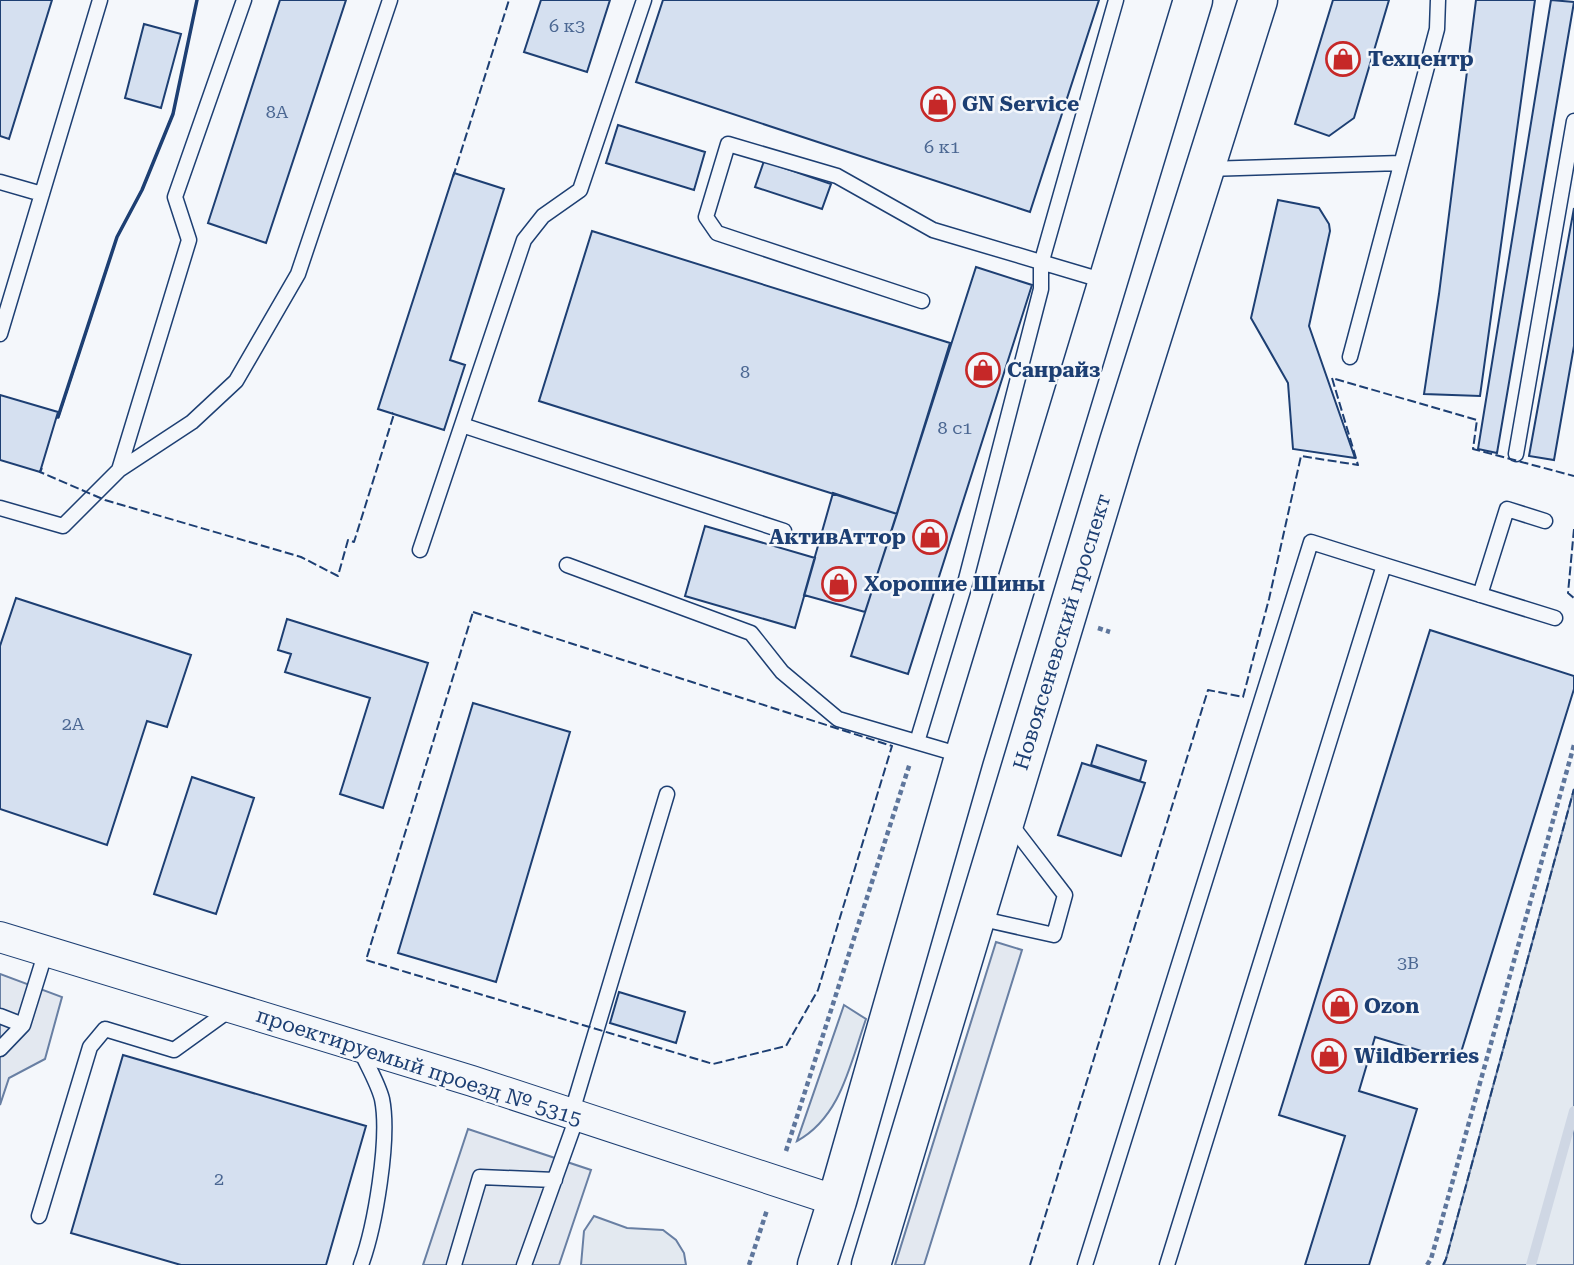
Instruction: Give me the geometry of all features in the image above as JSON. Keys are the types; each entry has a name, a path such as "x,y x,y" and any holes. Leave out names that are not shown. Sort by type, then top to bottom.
{"main road":[{"path":"817,1265 964,757 1193,0"},
{"name":"Новоясеневский проспект","path":"871,1265 1119,442 1258,0"}],"street":[{"name":"проектируемый проезд № 5315","path":"0,937 472,1081 837,1201"}],"lane":[{"path":"0,334 100,0"},
{"path":"119,470 189,240 174,197 244,0"},
{"path":"0,508 63,526 119,470 192,422 236,381 298,274 390,0"},
{"path":"420,550 524,240 543,216 580,190 644,0"},
{"path":"917,742 964,587 1041,289 1041,264 1116,0"},
{"path":"1350,357 1437,29 1438,0"},
{"path":"1516,454 1574,121"},
{"path":"922,301 717,233 705,217 728,144 837,176 933,230 1109,282"},
{"path":"1205,169 1401,163"},
{"path":"0,183 42,194"},
{"path":"462,425 784,531"},
{"path":"1480,595 1507,509 1545,521"},
{"path":"1086,1265 1311,542 1555,618"},
{"path":"567,565 751,633 782,673 838,719 964,757"},
{"path":"1167,1265 1384,565"},
{"path":"524,1265 555,1180 667,794"},
{"path":"977,917 1054,935 1065,895 1007,818"},
{"path":"0,1049 23,1025 47,951"},
{"path":"39,1216 90,1047 105,1029 174,1050 233,1008"},
{"path":"0,1016 23,1025"},
{"path":"359,1046 382,1099 384,1152 367,1249 361,1265"},
{"path":"454,1265 480,1177 555,1180"}],"path":[{"path":"1098,628 1110,632"},
{"path":"749,1265 917,742"},
{"path":"1427,1265 1431,1259 1574,745"}],"shaded area":[{"path":"1574,789 1574,1265 1444,1265 1446,1259"},
{"path":"996,942 1022,950 924,1265 895,1265"},
{"path":"0,974 62,997 45,1059 9,1078 0,1105"},
{"path":"844,1005 866,1019 849,1071 834,1104 824,1118 812,1131 797,1141"},
{"path":"468,1129 591,1170 559,1265 423,1265"},
{"path":"594,1216 627,1228 663,1230 676,1240 684,1253 686,1265 581,1265 584,1231"}],"building":[{"path":"0,0 52,0 9,139 0,136"},
{"path":"280,0 346,0 266,243 208,223"},
{"path":"541,0 610,0 587,72 524,52"},
{"path":"663,0 1099,0 1030,212 636,82"},
{"name":"Техцентр","path":"1333,0 1389,0 1354,118 1329,136 1295,124"},
{"path":"1476,0 1535,0 1480,396 1424,394 1439,294"},
{"path":"1551,0 1574,2 1497,453 1478,449"},
{"path":"144,24 181,34 161,108 125,98"},
{"path":"618,125 705,152 694,190 606,163"},
{"path":"764,161 831,184 822,209 755,187"},
{"path":"454,173 504,189 450,360 465,365 444,430 378,409"},
{"path":"1278,200 1319,208 1329,224 1330,231 1309,326 1355,458 1293,449 1288,383 1251,318"},
{"path":"1574,208 1574,346 1554,460 1529,456"},
{"path":"592,231 950,343 897,514 539,401"},
{"path":"976,267 1032,285 908,674 851,656"},
{"path":"0,395 58,412 40,472 0,460"},
{"path":"833,493 897,514 865,612 804,595"},
{"path":"705,526 815,558 795,628 685,596"},
{"path":"16,598 191,655 167,727 147,721 107,845 0,809 0,646"},
{"path":"287,619 428,663 383,808 340,794 370,698 285,672 291,654 278,650"},
{"path":"1430,630 1574,676 1574,689 1458,1062 1375,1037 1359,1091 1417,1109 1369,1265 1305,1265 1345,1136 1279,1115"},
{"path":"473,703 570,732 496,982 398,953"},
{"path":"1097,745 1146,761 1140,781 1091,765"},
{"path":"1082,763 1145,783 1121,856 1058,835"},
{"path":"192,777 254,798 216,914 154,894"},
{"path":"619,992 685,1012 676,1043 610,1023"},
{"path":"123,1055 366,1126 326,1265 181,1265 71,1233"}],"waterway":[{"path":"1531,1265 1574,1111"}],"fence":[{"path":"58,418 117,237 142,190 173,114 197,0"},
{"path":"453,177 509,0"},
{"path":"1030,1265 1208,690 1243,697 1269,599 1301,456 1358,465 1332,378 1477,420 1473,449 1574,476"},
{"path":"42,468 40,472 105,500 301,557 338,576 348,540 354,542 394,414 392,413"},
{"path":"1574,529 1568,593 1574,598"},
{"path":"473,612 892,746 818,990 786,1046 713,1064 366,960 473,612"},
{"path":"1443,1265 1574,789"}],"wall":[{"path":"58,417 117,237 142,190 173,114 197,0"}],"place":[{"name":"Техцентр","path":"1343,59"},
{"name":"GN Service","path":"938,104"},
{"name":"Санрайз","path":"983,370"},
{"name":"АктивАттор","path":"930,537"},
{"name":"Хорошие Шины","path":"839,584"},
{"name":"Ozon","path":"1340,1006"},
{"name":"Wildberries","path":"1329,1056"}]}
